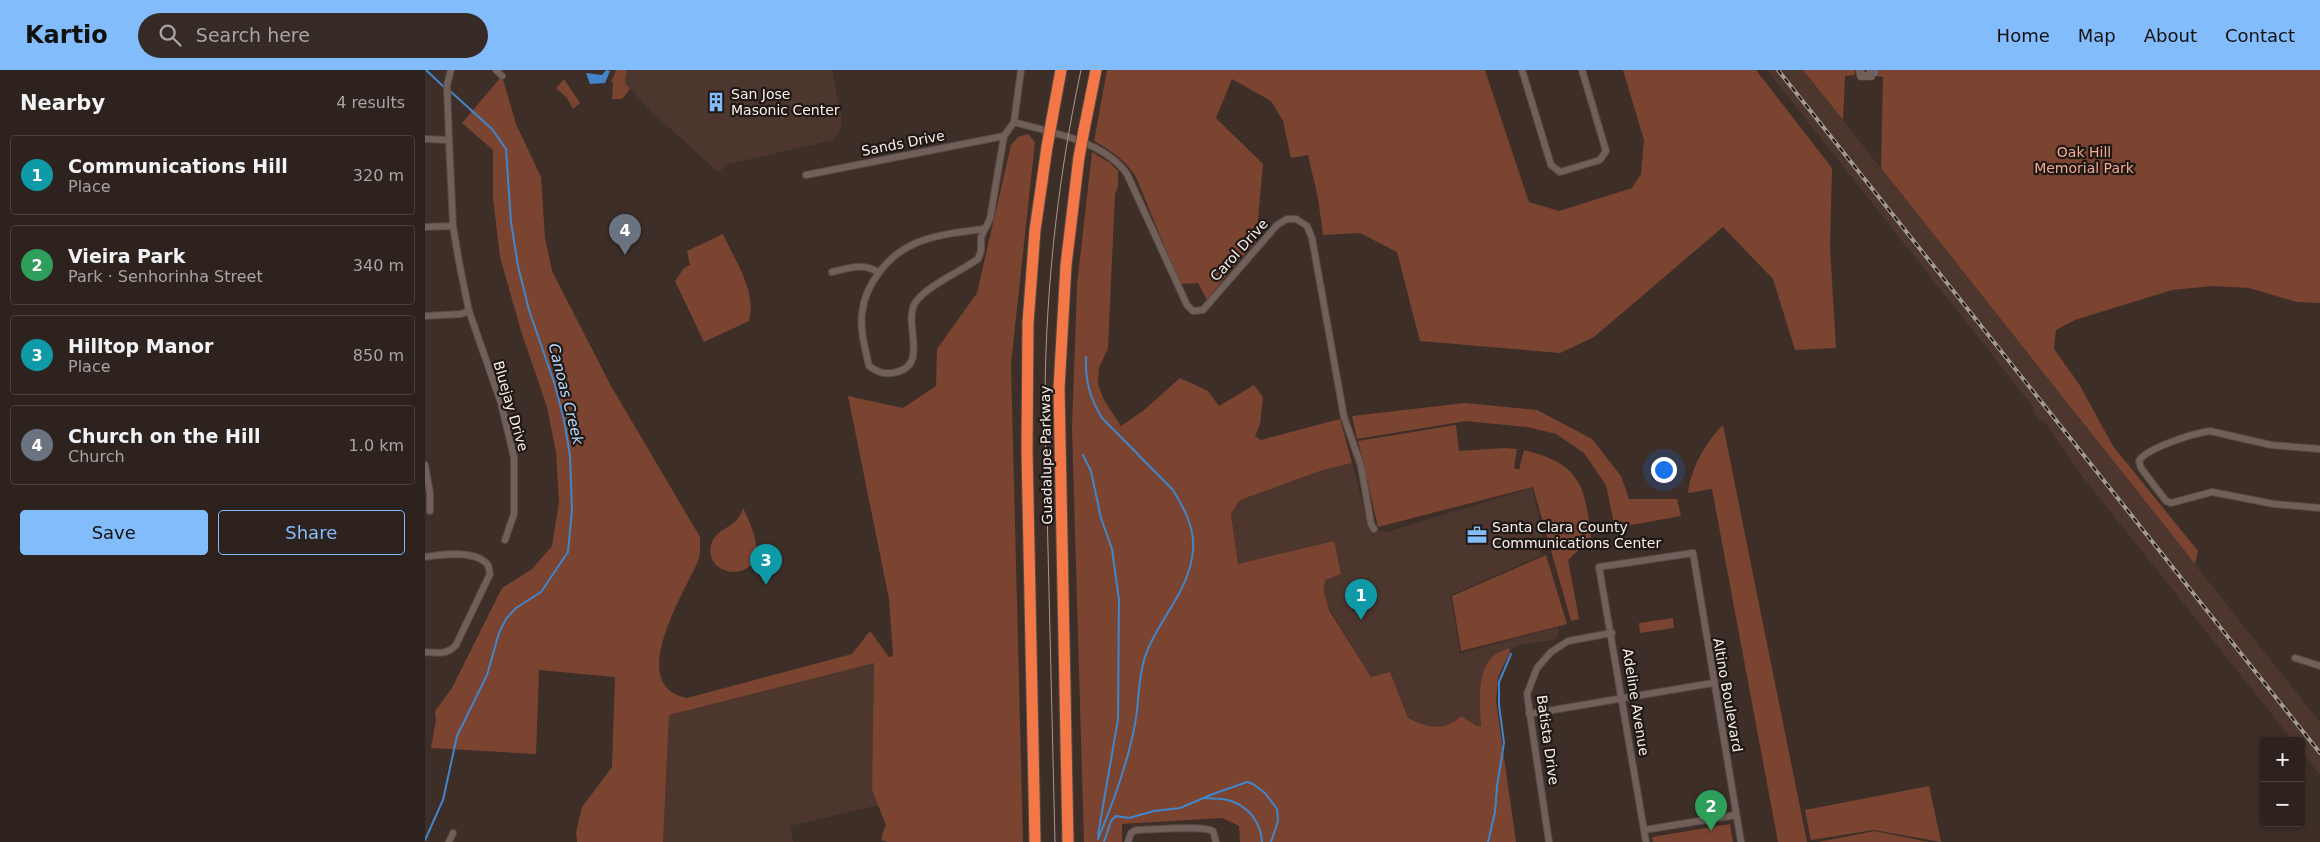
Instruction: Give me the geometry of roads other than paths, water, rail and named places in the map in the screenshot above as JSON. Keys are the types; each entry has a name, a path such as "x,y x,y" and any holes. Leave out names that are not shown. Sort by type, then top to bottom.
{"highway":[{"name":"Guadalupe Parkway","path":"1035,842 1027,450 1028,323 1035,230 1061,70"},
{"name":"Guadalupe Parkway","path":"1068,842 1059,388 1066,265 1079,157 1096,70"}],"street":[{"name":"Bluejay Drive","path":"451,70 447,94 453,226 469,311 501,404 514,457 514,514 505,540"},
{"path":"496,70 502,76"},
{"path":"983,229 938,236 916,243 893,257 879,273 866,298 862,312 862,334 869,366 879,373 889,374 901,371 912,361 914,354 911,314 915,304 922,295 978,259 983,229 989,219 1005,136 1014,122 1021,70"},
{"path":"1522,70 1551,165 1560,172 1600,160 1606,151 1582,70"},
{"path":"1861,70 1861,76 1871,76 1871,70"},
{"name":"Carol Drive","path":"1014,122 1095,148 1119,164 1127,174 1187,305 1193,312 1203,310 1241,264 1281,222 1287,219 1296,219 1307,226 1313,242 1344,417 1361,466 1371,524 1374,529"},
{"name":"Sands Drive","path":"805,175 1005,136"},
{"path":"425,139 449,140"},
{"path":"425,227 453,226"},
{"path":"832,272 861,266 873,269 879,273"},
{"path":"425,316 461,314 469,311"},
{"path":"2320,449 2271,445 2210,431 2147,453 2139,461 2141,468 2166,501 2171,503 2212,492 2274,504 2320,508"},
{"path":"425,466 430,493 430,511"},
{"name":"Altino Boulevard","path":"1599,567 1693,553 1713,683 1741,842"},
{"path":"425,557 452,555 477,557 488,565 490,574 456,645 451,651 443,653 425,652"},
{"name":"Adeline Avenue","path":"1599,567 1612,633 1646,842"},
{"name":"Batista Drive","path":"1549,842 1527,694 1531,681 1543,660 1551,652 1568,641 1612,633"},
{"path":"2295,658 2320,666"},
{"path":"1529,714 1713,683"},
{"path":"1644,830 1736,816"},
{"path":"1128,842 1131,833 1136,830 1208,829 1213,831 1216,842"},
{"path":"449,842 453,833"}],"water":[{"path":"606,70 610,71 605,83 590,84 586,73 602,75"}],"waterway":[{"name":"Canoas Creek","path":"426,70 444,87"},
{"path":"1876,70 1876,75"},
{"name":"Canoas Creek","path":"425,840 443,800 457,736 487,675 499,633 506,619 516,608 541,592 568,552 572,510 570,456 564,420 555,385 529,310 518,266 511,222 506,149 492,129 450,91"},
{"path":"1086,357 1086,374 1089,389 1102,418 1173,490 1188,518 1193,542 1191,565 1186,579 1156,632 1144,660 1135,724 1128,753 1098,839"},
{"path":"1083,455 1091,471 1101,518 1112,549 1119,600 1118,719 1098,835"},
{"path":"1488,842 1495,812 1504,743 1499,705 1499,682 1511,654"},
{"path":"1104,842 1111,821 1116,816 1129,818 1154,811 1180,808 1247,782 1265,793 1277,809 1278,821 1271,842"},
{"path":"1203,798 1228,800 1243,807 1256,822 1262,842"}],"tram line":[{"path":"1055,842 1045,379 1049,290 1058,202 1081,70"}],"railway":[{"path":"1778,70 2320,753"}],"place":[{"name":"San Jose Masonic Center","path":"716,102"},
{"name":"Church on the Hill","path":"625,255"},
{"name":"Santa Clara County Communications Center","path":"1477,535"},
{"name":"Hilltop Manor","path":"766,585"},
{"name":"Communications Hill","path":"1361,620"},
{"name":"Vieira Park","path":"1711,831"}],"park label":[{"name":"Oak Hill Memorial Park","path":"2084,160"}]}
